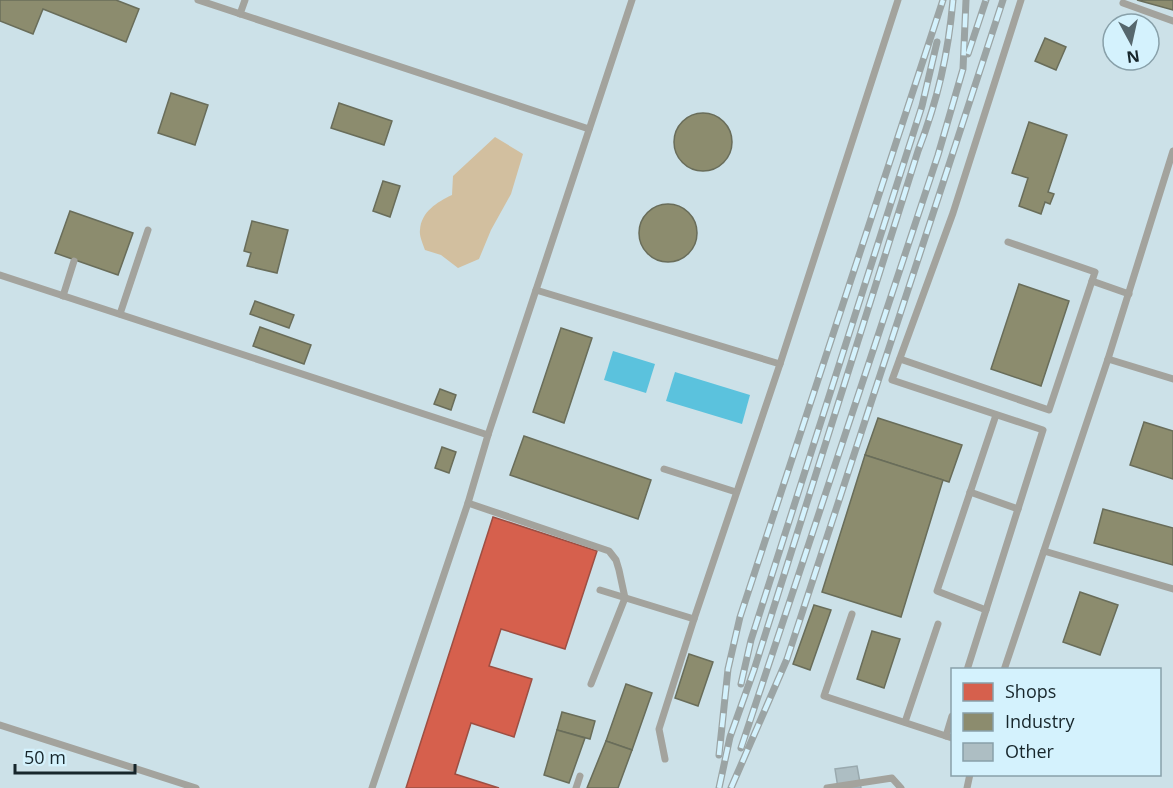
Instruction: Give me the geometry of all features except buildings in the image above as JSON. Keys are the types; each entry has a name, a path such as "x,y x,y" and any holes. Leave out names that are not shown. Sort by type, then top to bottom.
{"lane":[{"path":"198,0 589,129"},
{"path":"240,14 245,0"},
{"path":"372,788 468,503 488,435 632,0"},
{"path":"665,759 659,729 898,0"},
{"path":"967,668 1043,430 892,380 953,213 1022,0"},
{"path":"1123,3 1173,21"},
{"path":"1004,668 1108,359 1173,151"},
{"path":"120,314 148,230"},
{"path":"900,358 1049,410 1095,272 1008,242"},
{"path":"63,296 74,261"},
{"path":"0,275 488,435"},
{"path":"1092,281 1129,294"},
{"path":"536,291 780,364"},
{"path":"1108,359 1173,379"},
{"path":"986,610 937,591 996,415"},
{"path":"664,469 736,492"},
{"path":"970,492 1018,509"},
{"path":"468,503 609,551 616,560 625,598 591,684"},
{"path":"1044,551 1173,589"},
{"path":"600,590 694,619"},
{"path":"852,614 824,696 949,737"},
{"path":"905,722 938,624"},
{"path":"0,725 196,788"},
{"path":"576,788 580,776"},
{"path":"827,788 892,778 901,788"}],"shaded area":[{"path":"495,137 523,154 511,194 491,230 479,259 458,268 441,255 425,250 420,235 421,224 431,208 452,195 453,176"}],"water":[{"path":"613,351 655,364 646,393 604,380"},
{"path":"675,372 750,395 742,424 666,401"}],"railway":[{"path":"719,755 728,669 740,617 943,0"},
{"path":"719,788 730,737 754,670 937,95 953,0"},
{"path":"741,748 938,155 963,69 966,0"},
{"path":"968,54 986,0"},
{"path":"731,788 787,659 1003,0"},
{"path":"741,684 751,640 922,106 937,42"}]}
